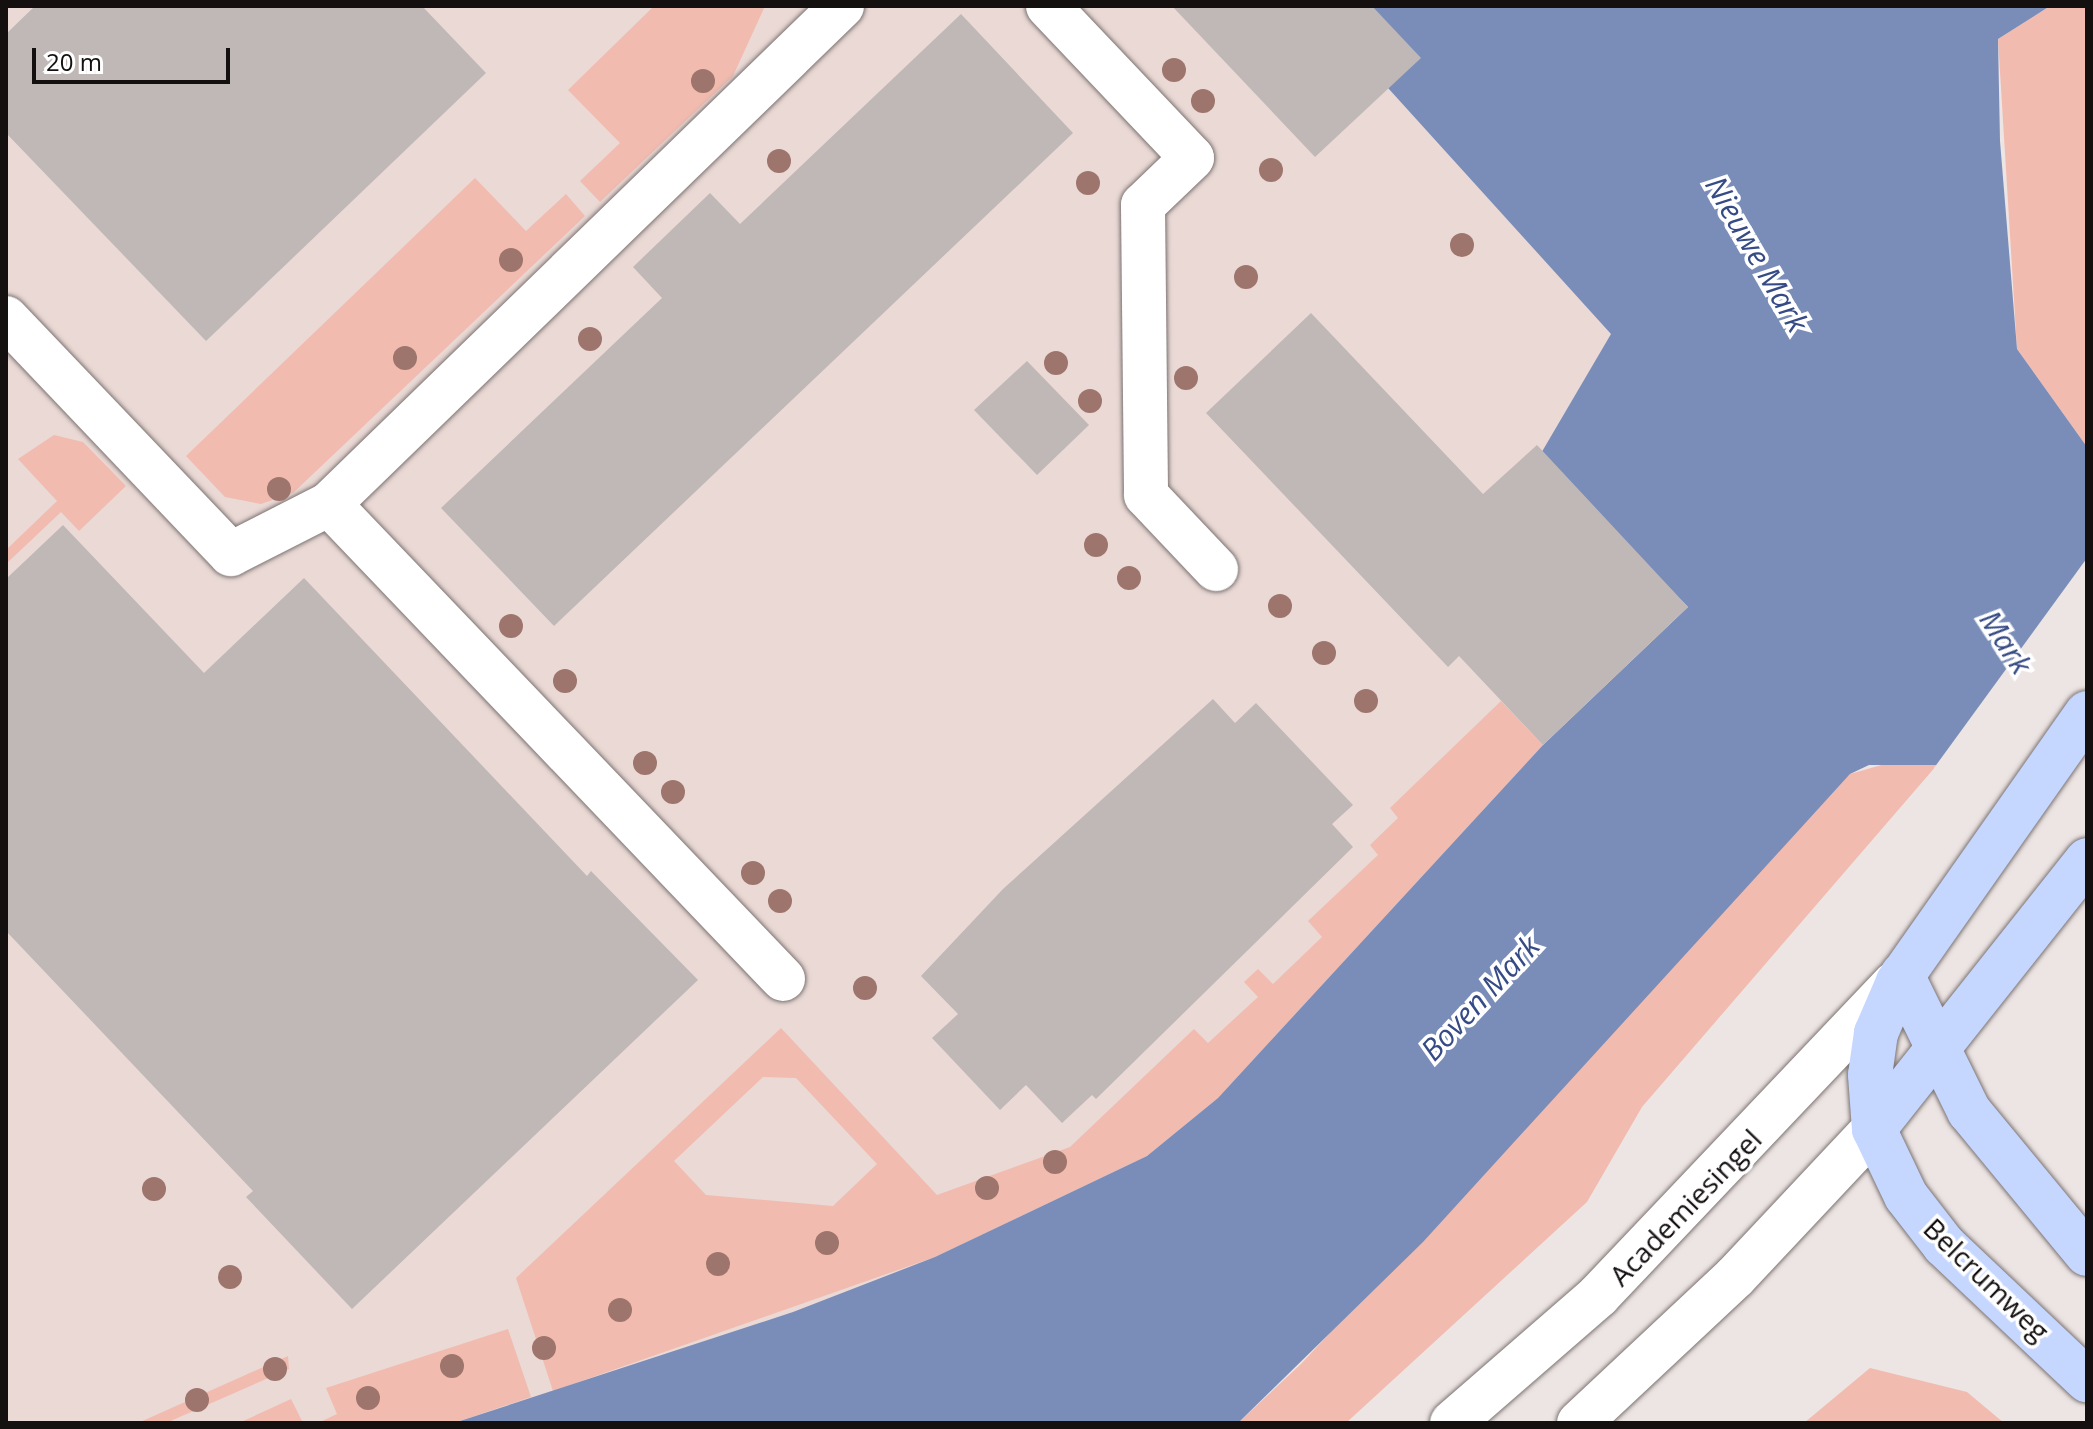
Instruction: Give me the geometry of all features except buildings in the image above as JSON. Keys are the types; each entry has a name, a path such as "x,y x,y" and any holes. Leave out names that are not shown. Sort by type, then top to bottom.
{"main road":[{"name":"Academiesingel","path":"1874,1129 1871,1054 1902,975 2087,713"},
{"path":"1874,1129 1937,1057 2087,860"},
{"path":"1902,975 1937,1057 2006,1163 2087,1254"},
{"name":"Belcrumweg","path":"1874,1129 1906,1196 1944,1245 2087,1380"}],"street":[{"path":"1048,6 1192,158 1143,205 1146,495 1216,569"},
{"path":"6,318 231,554 329,504 826,14"},
{"path":"329,504 783,979"},
{"name":"Academiesingel","path":"1452,1423 1598,1296 1902,975"},
{"path":"1579,1423 1725,1287 1874,1129"}],"shaded area":[{"path":"6,6 1372,6 1421,58 1388,88 1612,334 1540,455 1688,607 1543,745 1218,1098 650,1423 6,1423"},
{"path":"654,6 765,6 733,76 600,202 580,181 620,143 568,90"},
{"path":"2050,6 2087,6 2087,447 2017,349 1998,39"},
{"path":"475,178 526,231 566,194 585,216 293,493 261,504 225,497 186,456"},
{"path":"54,435 83,442 126,486 79,531 61,512 6,564 6,550 57,501 18,459"},
{"path":"1501,701 1543,745 1218,1098 1147,1156 935,1257 553,1391 516,1278 781,1028 937,1195 1070,1147 1194,1029 1208,1043 1258,997 1244,982 1258,969 1273,984 1322,937 1308,921 1378,855 1370,845 1398,818 1390,808","holes":["763,1077 796,1078 877,1164 833,1206 706,1195 674,1161"]},
{"path":"1892,762 1937,765 1642,1107 1587,1202 1346,1423 1238,1423 1301,1364 1850,774"},
{"path":"508,1329 531,1397 454,1423 318,1423 337,1414 326,1388"},
{"path":"288,1356 289,1369 166,1423 138,1423"},
{"path":"1870,1368 1967,1392 2004,1423 1804,1423"},
{"path":"291,1399 303,1423 239,1423"}],"water":[{"path":"1372,6 2050,6 1998,39 2000,141 2017,349 2087,447 2087,970 1937,765 1869,765 1850,774 1423,1242 1238,1423 454,1423 793,1312 935,1257 1147,1156 1218,1098 1543,745 1688,607 1540,455 1611,334 1388,88"}],"pier":[{"path":"2087,558 2087,974 1934,768"}],"water label":[{"name":"Nieuwe Mark","path":"1757,254"},
{"name":"Mark","path":"2006,642"},
{"name":"Boven Mark","path":"1480,998"}]}
